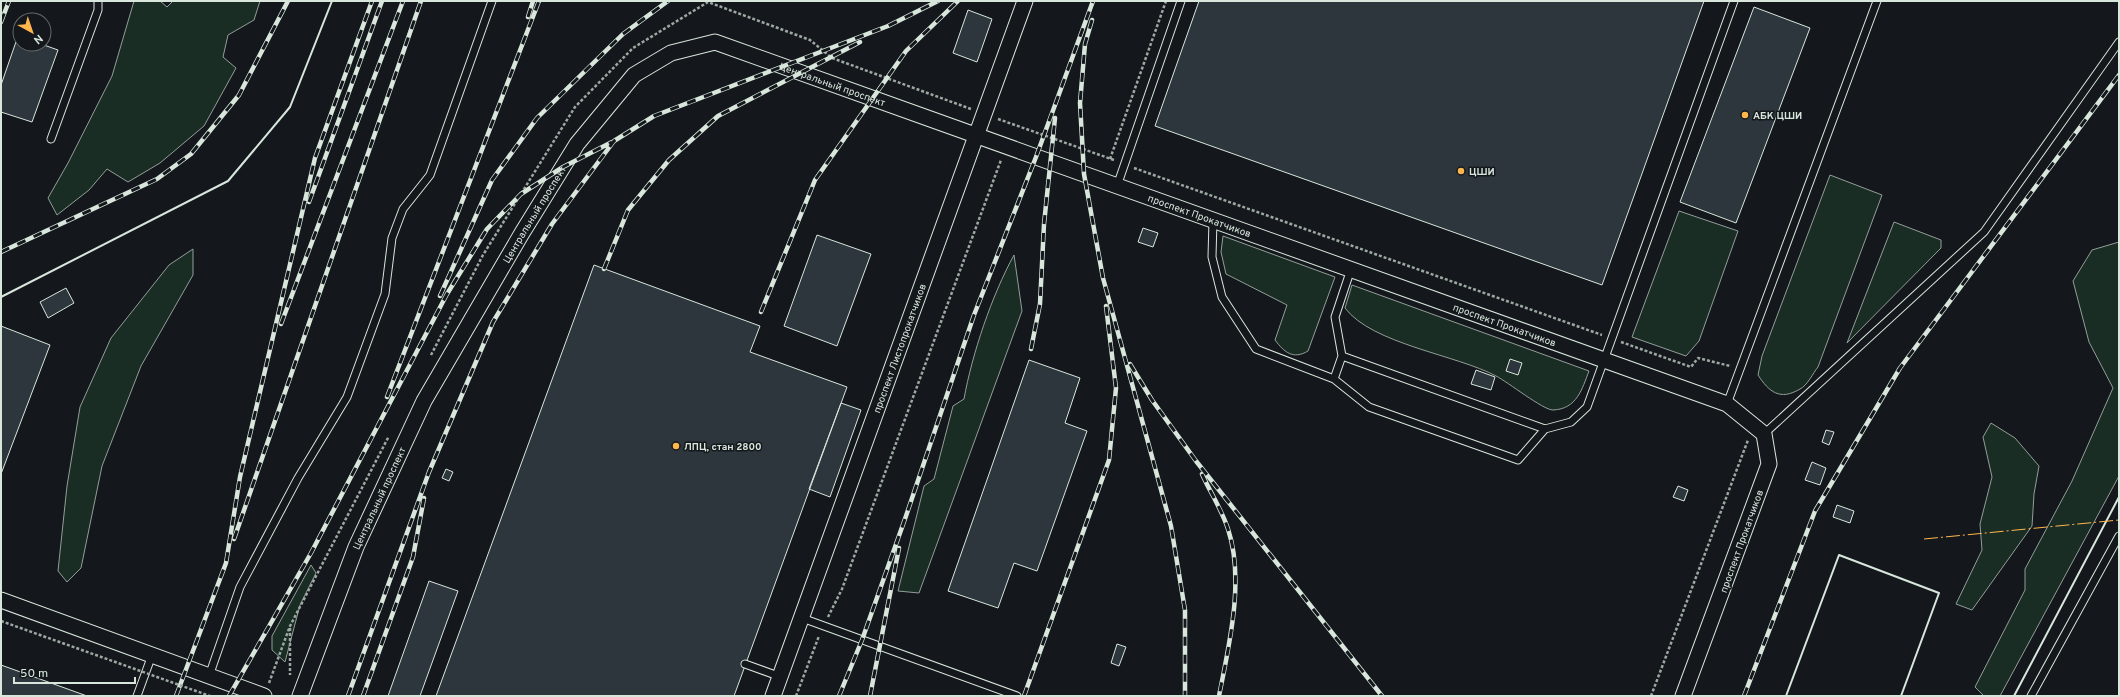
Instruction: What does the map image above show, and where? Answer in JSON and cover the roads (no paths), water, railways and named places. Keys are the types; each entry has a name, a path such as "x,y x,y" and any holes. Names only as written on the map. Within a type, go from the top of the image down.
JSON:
{"street":[{"name":"проспект Листопрокатчиков","path":"774,696 1025,1"},
{"name":"Центральный проспект","path":"300,696 356,547 424,401 577,144 634,75 671,53 715,42 976,136"},
{"name":"проспект Прокатчиков","path":"976,136 1728,404 1759,430 1769,464 1683,696"},
{"path":"1,600 210,676 266,693"}],"lane":[{"path":"51,139 98,10 98,1"},
{"path":"210,676 240,587 298,478 348,397 385,294 392,238 403,209 430,175 492,1"},
{"path":"1117,186 1181,1"},
{"path":"1342,356 1545,428 1571,422 1587,407 1734,1"},
{"path":"1728,404 1877,1"},
{"path":"1759,430 1984,232 2119,42"},
{"path":"1213,220 1212,257 1222,297 1256,348 1334,379 1369,407 1518,460 1545,428"},
{"path":"1334,379 1342,356 1335,317 1351,269"},
{"path":"2031,696 2119,536"},
{"path":"802,618 1017,696"},
{"path":"137,696 152,655"},
{"path":"746,664 780,677"}],"railway":[{"path":"1,22 9,1"},
{"path":"1,252 157,179 191,154 239,95 288,1"},
{"path":"176,696 226,563 240,477 315,158 372,1"},
{"path":"309,202 382,1"},
{"path":"281,324 403,1"},
{"path":"234,539 421,1"},
{"path":"528,17 533,1"},
{"path":"387,397 539,1"},
{"path":"440,296 492,180 537,118 623,34 668,1"},
{"path":"348,696 429,472 493,322 552,224 614,141 654,116 888,26 938,1"},
{"path":"761,312 815,180 906,51 958,1"},
{"path":"839,696 862,640 906,516 974,315 1036,157 1093,1"},
{"path":"1092,20 1085,44 1080,103 1084,174 1103,278 1171,526 1185,610 1185,696"},
{"path":"604,269 628,210 669,160 718,116 860,42"},
{"path":"1744,696 1815,511 1900,368 2119,75"},
{"path":"1031,349 1040,304 1044,224 1055,118"},
{"path":"229,696 311,553 447,294 487,229 521,194 563,167 612,142"},
{"path":"1024,696 1109,460 1116,388 1106,306"},
{"path":"1130,364 1152,400 1196,461 1382,696"},
{"path":"1202,474 1223,515 1228,529 1233,549 1235,569 1234,612 1219,696"},
{"path":"363,696 413,557 424,498"},
{"path":"870,696 899,548"}],"place":[{"name":"АБК ЦШИ","path":"1745,115"},
{"name":"ЦШИ","path":"1461,171"},
{"name":"ЛПЦ, стан 2800","path":"676,446"}]}
